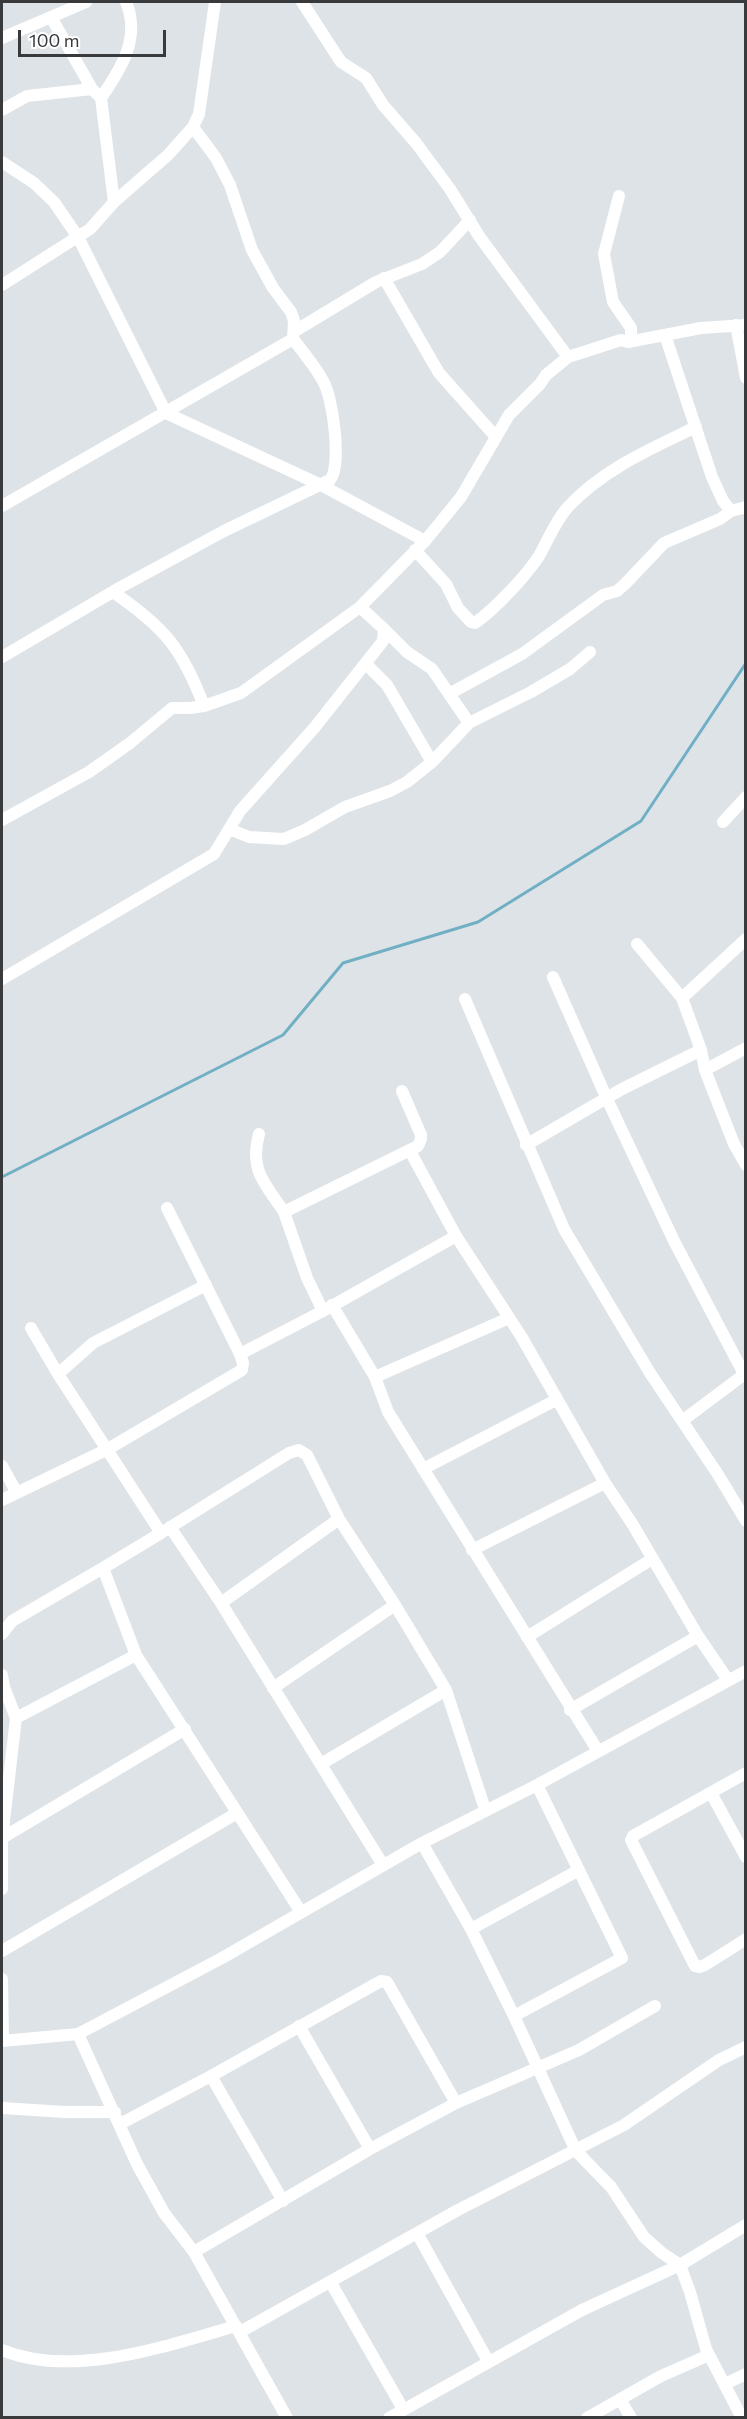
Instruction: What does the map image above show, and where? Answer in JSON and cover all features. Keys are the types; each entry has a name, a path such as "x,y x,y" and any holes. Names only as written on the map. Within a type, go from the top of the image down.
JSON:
{"street":[{"path":"2,38 86,2"},
{"path":"101,98 126,58 132,24 126,2"},
{"path":"2,285 78,237 101,219 114,202 168,155 193,127 199,114 215,2"},
{"path":"302,2 341,62 366,78 383,105 423,152 479,236 568,357"},
{"path":"51,17 92,89 101,98 114,202"},
{"path":"2,110 27,96 92,89"},
{"path":"2,657 224,531 330,480 336,469 330,394 294,335 294,321 291,312 273,288 252,250 230,185 216,158 193,127"},
{"path":"2,162 34,183 48,196 78,237 166,413 321,485 425,541"},
{"path":"619,196 604,254 613,302 631,328 631,340 628,342"},
{"path":"2,506 166,413 384,278 411,270 440,252 470,220"},
{"path":"384,278 439,373 496,437"},
{"path":"2,820 89,772 130,743 172,708 204,706 241,693 360,608 425,541 466,490 509,415 546,375 568,357 621,340 628,342 701,328 741,325 746,378"},
{"path":"665,335 712,477 723,501 731,511"},
{"path":"415,550 446,584 458,608 471,622 475,622 495,607 537,558 562,515 591,486 634,457 696,427"},
{"path":"449,694 522,654 603,595 617,591 664,543 720,519 731,511 746,507"},
{"path":"113,592 145,614 178,650 204,706"},
{"path":"360,608 407,652 432,669 469,723"},
{"path":"2,979 214,854 244,806 366,664 383,641 384,629"},
{"path":"229,830 249,837 284,839 345,807 390,791 407,782 432,762 469,723 531,692 570,669 590,652"},
{"path":"366,664 387,685 432,762"},
{"path":"723,822 746,797"},
{"path":"681,998 746,939"},
{"path":"637,944 681,998 701,1050 705,1070 734,1144 744,1159"},
{"path":"553,977 674,1241 745,1374 682,1421"},
{"path":"465,999 564,1229 610,1309 746,1521"},
{"path":"705,1070 746,1048"},
{"path":"526,1144 701,1050"},
{"path":"284,1212 418,1146 422,1139 402,1091"},
{"path":"259,1134 254,1154 258,1169 284,1212 308,1278 375,1377 388,1412 570,1710 598,1751"},
{"path":"410,1151 456,1236 521,1336 605,1483 633,1525 698,1636 728,1680"},
{"path":"2,1500 108,1449 239,1372 243,1367 240,1354 167,1208"},
{"path":"240,1354 328,1308 456,1236"},
{"path":"58,1374 93,1343 206,1285"},
{"path":"375,1377 509,1318"},
{"path":"31,1328 58,1374 108,1449 220,1603 383,1865"},
{"path":"423,1469 556,1400"},
{"path":"2,1634 12,1621 103,1568 289,1452 299,1450 308,1455 339,1519 396,1605 446,1690 485,1809"},
{"path":"2,1466 17,1493"},
{"path":"472,1550 605,1483"},
{"path":"220,1603 339,1519"},
{"path":"527,1637 652,1559"},
{"path":"103,1568 136,1655 300,1912"},
{"path":"273,1688 396,1605"},
{"path":"570,1710 698,1636"},
{"path":"16,1718 136,1655"},
{"path":"2,1979 2,2041 78,2034 222,1958 422,1843 485,1809 537,1785 746,1671"},
{"path":"2,1676 16,1718 2,1838 2,1889"},
{"path":"321,1764 446,1690"},
{"path":"2,1838 185,1729"},
{"path":"746,1773 633,1836 632,1844 695,1966 705,1965 746,1939"},
{"path":"514,2016 622,1958 537,1785"},
{"path":"711,1793 746,1857"},
{"path":"2,1951 237,1813"},
{"path":"422,1843 471,1929 576,2151 611,2187 644,2238 680,2265 709,2355 742,2418"},
{"path":"471,1929 579,1870"},
{"path":"2,2108 117,2118 211,2076 381,1981 387,1982 456,2103"},
{"path":"194,2252 370,2149 456,2103 579,2050 655,2006"},
{"path":"299,2026 370,2149"},
{"path":"78,2034 136,2164 164,2213 194,2252 288,2418"},
{"path":"2,2350 32,2360 62,2363 142,2352 238,2329 330,2283 505,2185 576,2151 658,2103 719,2060 746,2047"},
{"path":"211,2076 284,2201"},
{"path":"389,2418 582,2310 680,2265 746,2225"},
{"path":"417,2233 488,2361"},
{"path":"330,2283 403,2409"},
{"path":"587,2418 661,2376 709,2355"},
{"path":"724,2384 746,2374"},
{"path":"620,2399 631,2418"}],"waterway":[{"path":"2,1177 283,1035 343,963 478,922 641,821 746,663"}]}
